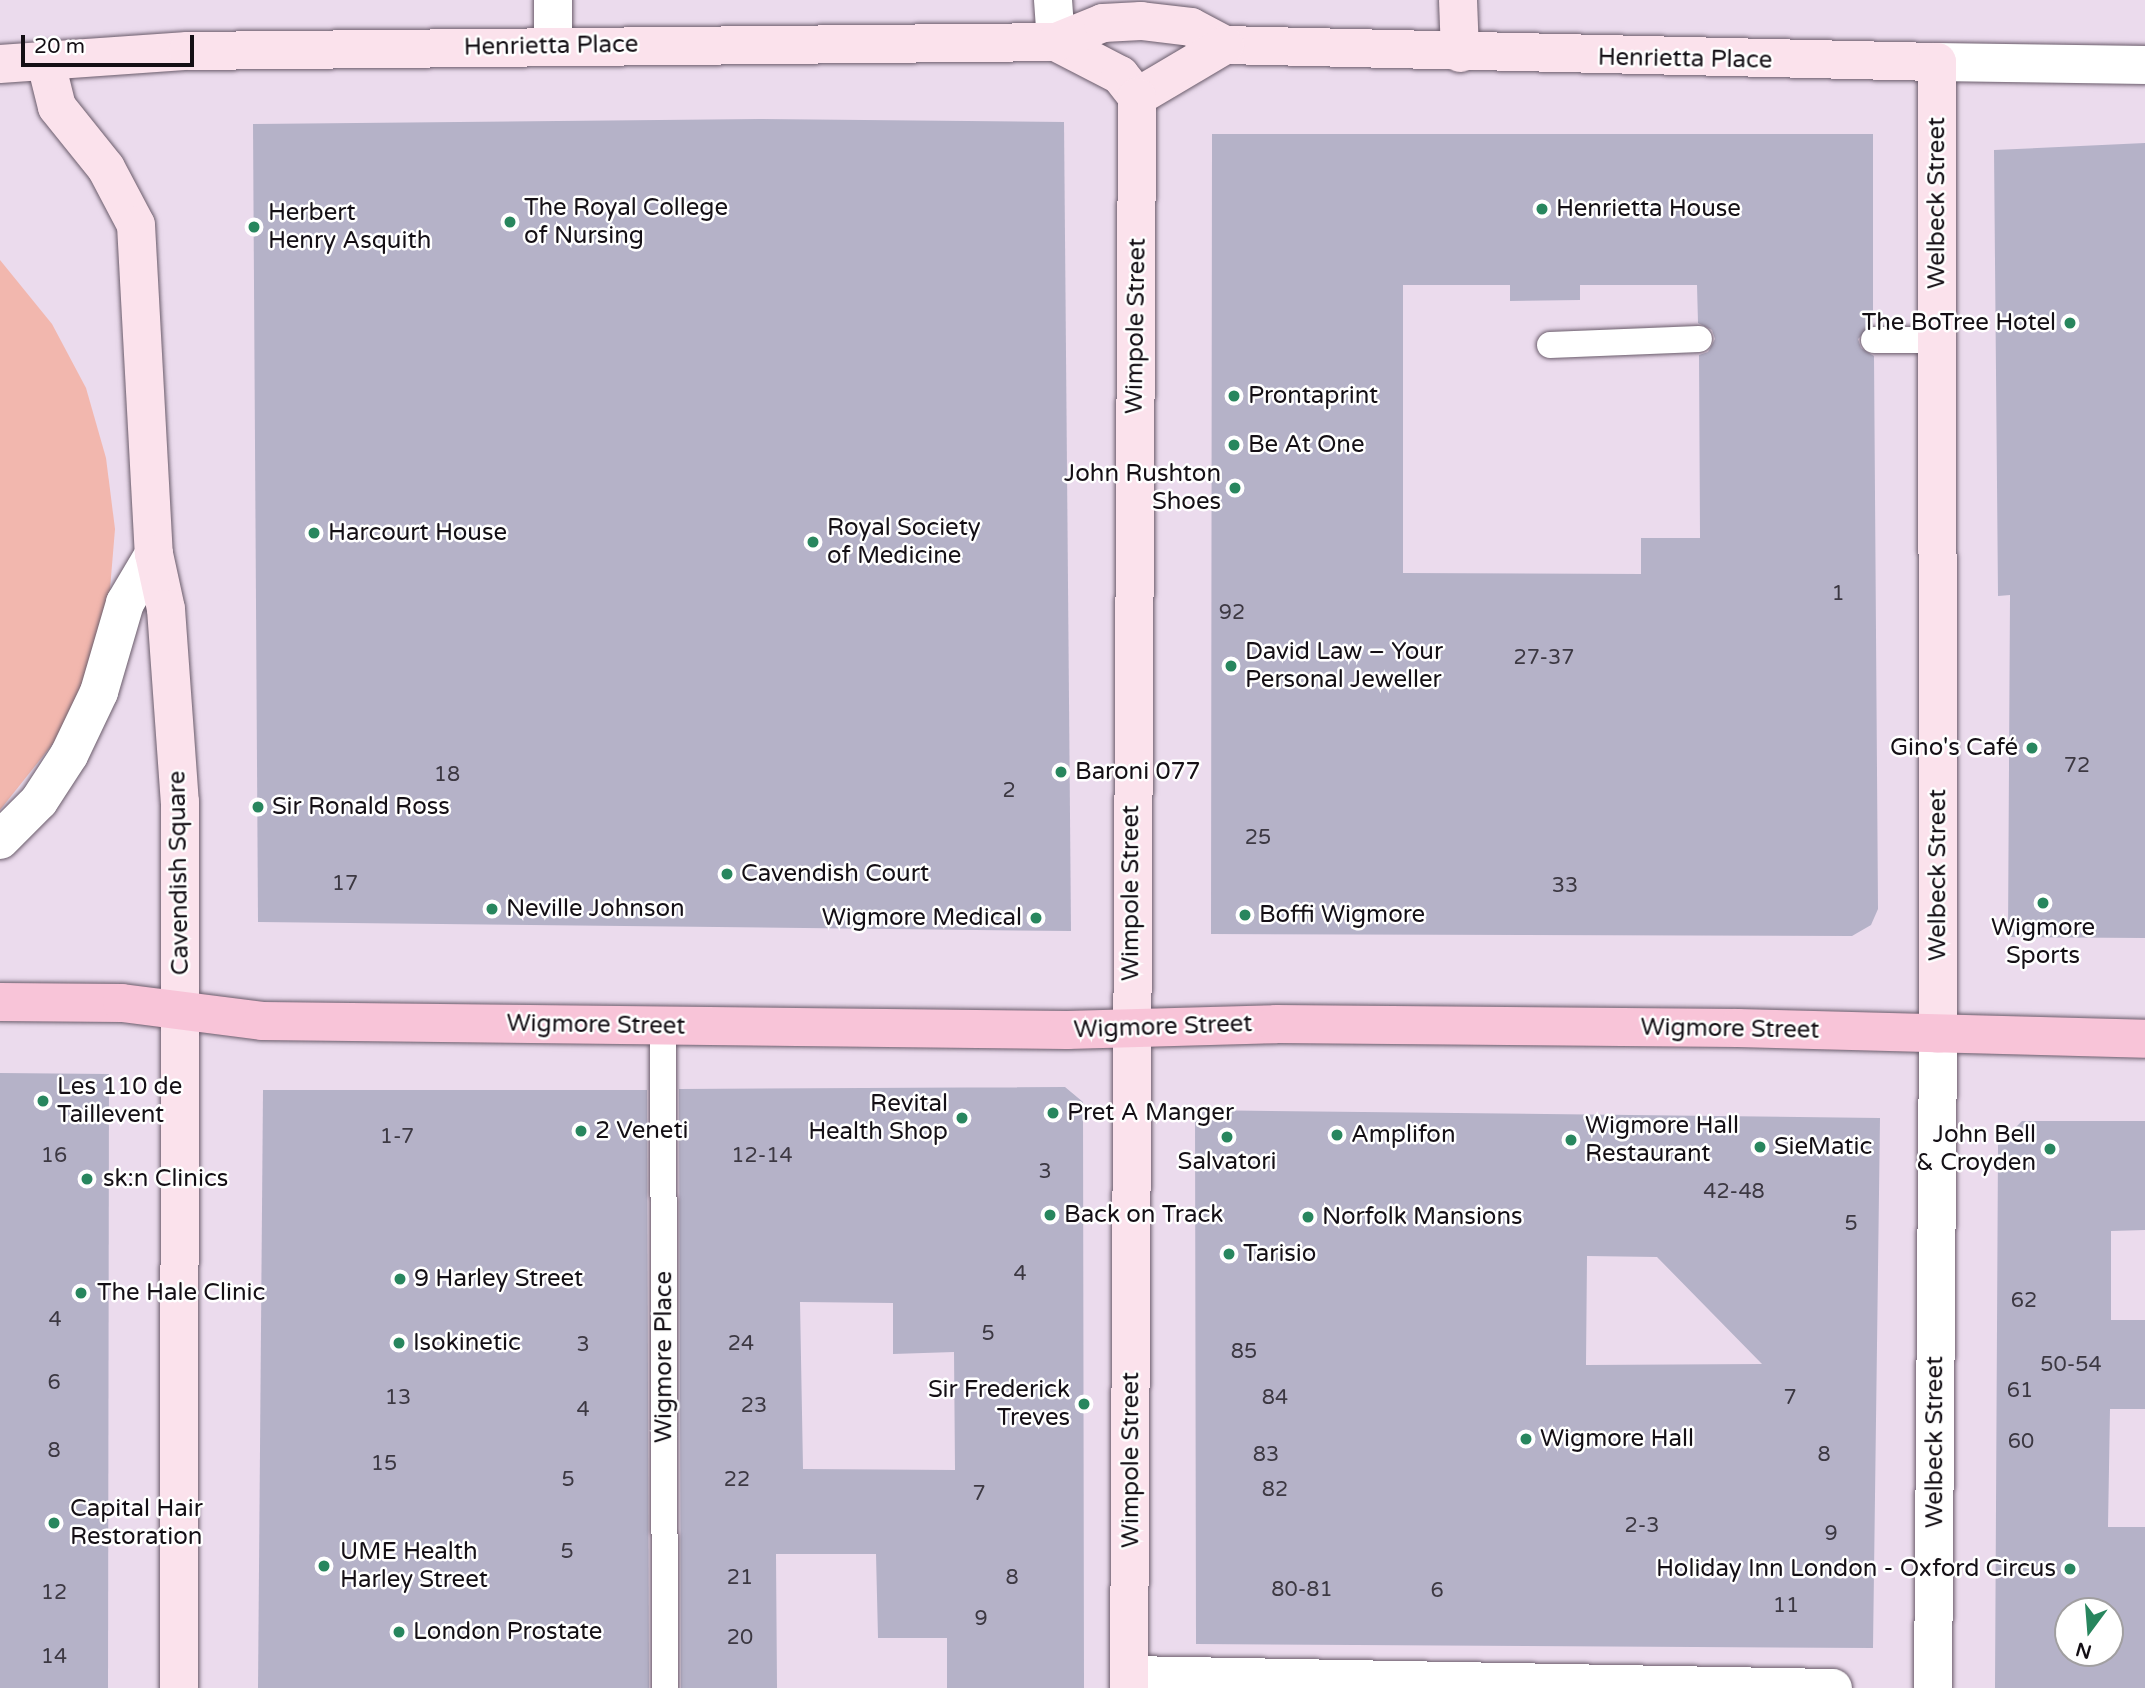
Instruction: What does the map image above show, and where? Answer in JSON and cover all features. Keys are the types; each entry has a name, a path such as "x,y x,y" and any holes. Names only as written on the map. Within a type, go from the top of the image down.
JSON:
{"main road":[{"name":"Cavendish Square","path":"0,1002 122,1003 181,1012"},
{"name":"Wigmore Street","path":"181,1012 262,1021 1131,1027 1276,1024 2145,1039"}],"street":[{"path":"553,0 553,46"},
{"path":"1053,0 1056,42"},
{"path":"1458,0 1460,53"},
{"name":"Henrietta Place","path":"46,63 188,51 1056,42 1103,23 1141,21 1191,27 1225,45 1460,53 2145,65"},
{"name":"Henrietta Place","path":"1056,42 1120,75 1137,97"},
{"path":"1137,97 1225,45"},
{"name":"Welbeck Street","path":"1933,1688 1938,1034 1937,62"},
{"path":"0,64 46,63"},
{"name":"Cavendish Square","path":"46,63 57,107 106,168 136,225 154,554 166,609 180,802 181,1012"},
{"name":"Wimpole Street","path":"1129,1682 1137,97"},
{"path":"0,840 38,801 69,755 99,692 125,603 154,554"},
{"path":"179,1688 181,1012"},
{"path":"1129,1682 1833,1688"}],"lane":[{"path":"1550,345 1699,340"},
{"path":"1874,340 1937,340"},
{"name":"Wigmore Place","path":"663,1025 665,1688"}],"shaded area":[{"path":"0,260 52,324 86,388 106,458 115,529 109,601 90,671 59,736 0,810"}],"building":[{"path":"760,119 1064,122 1071,931 258,922 253,124"},
{"path":"1212,134 1873,134 1873,324 1858,339 1861,348 1874,356 1878,909 1871,925 1852,936 1211,934","holes":["1403,285 1510,285 1510,301 1580,300 1580,285 1697,285 1698,323 1712,330 1715,339 1708,352 1699,355 1700,538 1641,538 1641,574 1403,573"]},
{"path":"2145,143 2145,938 2008,937 2010,595 1998,596 1994,150"},
{"path":"0,1073 109,1074 108,1688 0,1688"},
{"path":"1065,1087 1083,1102 1084,1688 947,1688 947,1638 878,1638 876,1554 776,1554 777,1688 681,1688 679,1089","holes":["800,1302 893,1303 893,1354 954,1352 955,1470 803,1469"]},
{"path":"263,1090 647,1090 649,1688 258,1688"},
{"path":"1195,1110 1880,1118 1873,1648 1196,1644","holes":["1587,1256 1657,1257 1762,1364 1586,1365"]},
{"path":"2022,1121 2145,1121 2145,1230 2111,1231 2111,1320 2145,1320 2145,1409 2110,1409 2108,1527 2145,1527 2145,1688 1995,1688 1998,1145"}],"place":[{"name":"Henrietta House","path":"1542,209"},
{"name":"The Royal College of Nursing","path":"510,222"},
{"name":"Herbert Henry Asquith","path":"254,227"},
{"name":"The BoTree Hotel","path":"2070,323"},
{"name":"Prontaprint","path":"1234,396"},
{"name":"Be At One","path":"1234,445"},
{"name":"John Rushton Shoes","path":"1235,488"},
{"name":"Harcourt House","path":"314,533"},
{"name":"Royal Society of Medicine","path":"813,542"},
{"name":"David Law – Your Personal Jeweller","path":"1231,666"},
{"name":"Gino's Café","path":"2032,748"},
{"name":"Baroni 077","path":"1061,772"},
{"name":"Sir Ronald Ross","path":"258,807"},
{"name":"Cavendish Court","path":"727,874"},
{"name":"Wigmore Sports","path":"2043,903"},
{"name":"Neville Johnson","path":"492,909"},
{"name":"Boffi Wigmore","path":"1245,915"},
{"name":"Wigmore Medical","path":"1036,918"},
{"name":"Les 110 de Taillevent","path":"43,1101"},
{"name":"Pret A Manger","path":"1053,1113"},
{"name":"Revital Health Shop","path":"962,1118"},
{"name":"2 Veneti","path":"581,1131"},
{"name":"Amplifon","path":"1337,1135"},
{"name":"Salvatori","path":"1227,1137"},
{"name":"Wigmore Hall Restaurant","path":"1571,1140"},
{"name":"SieMatic","path":"1760,1147"},
{"name":"John Bell & Croyden","path":"2050,1149"},
{"name":"sk:n Clinics","path":"87,1179"},
{"name":"Back on Track","path":"1050,1215"},
{"name":"Norfolk Mansions","path":"1308,1217"},
{"name":"Tarisio","path":"1229,1254"},
{"name":"9 Harley Street","path":"400,1279"},
{"name":"The Hale Clinic","path":"81,1293"},
{"name":"Isokinetic","path":"399,1343"},
{"name":"Sir Frederick Treves","path":"1084,1404"},
{"name":"Wigmore Hall","path":"1526,1439"},
{"name":"Capital Hair Restoration","path":"54,1523"},
{"name":"UME Health Harley Street","path":"324,1566"},
{"name":"Holiday Inn London - Oxford Circus","path":"2070,1569"},
{"name":"London Prostate","path":"399,1632"}]}
